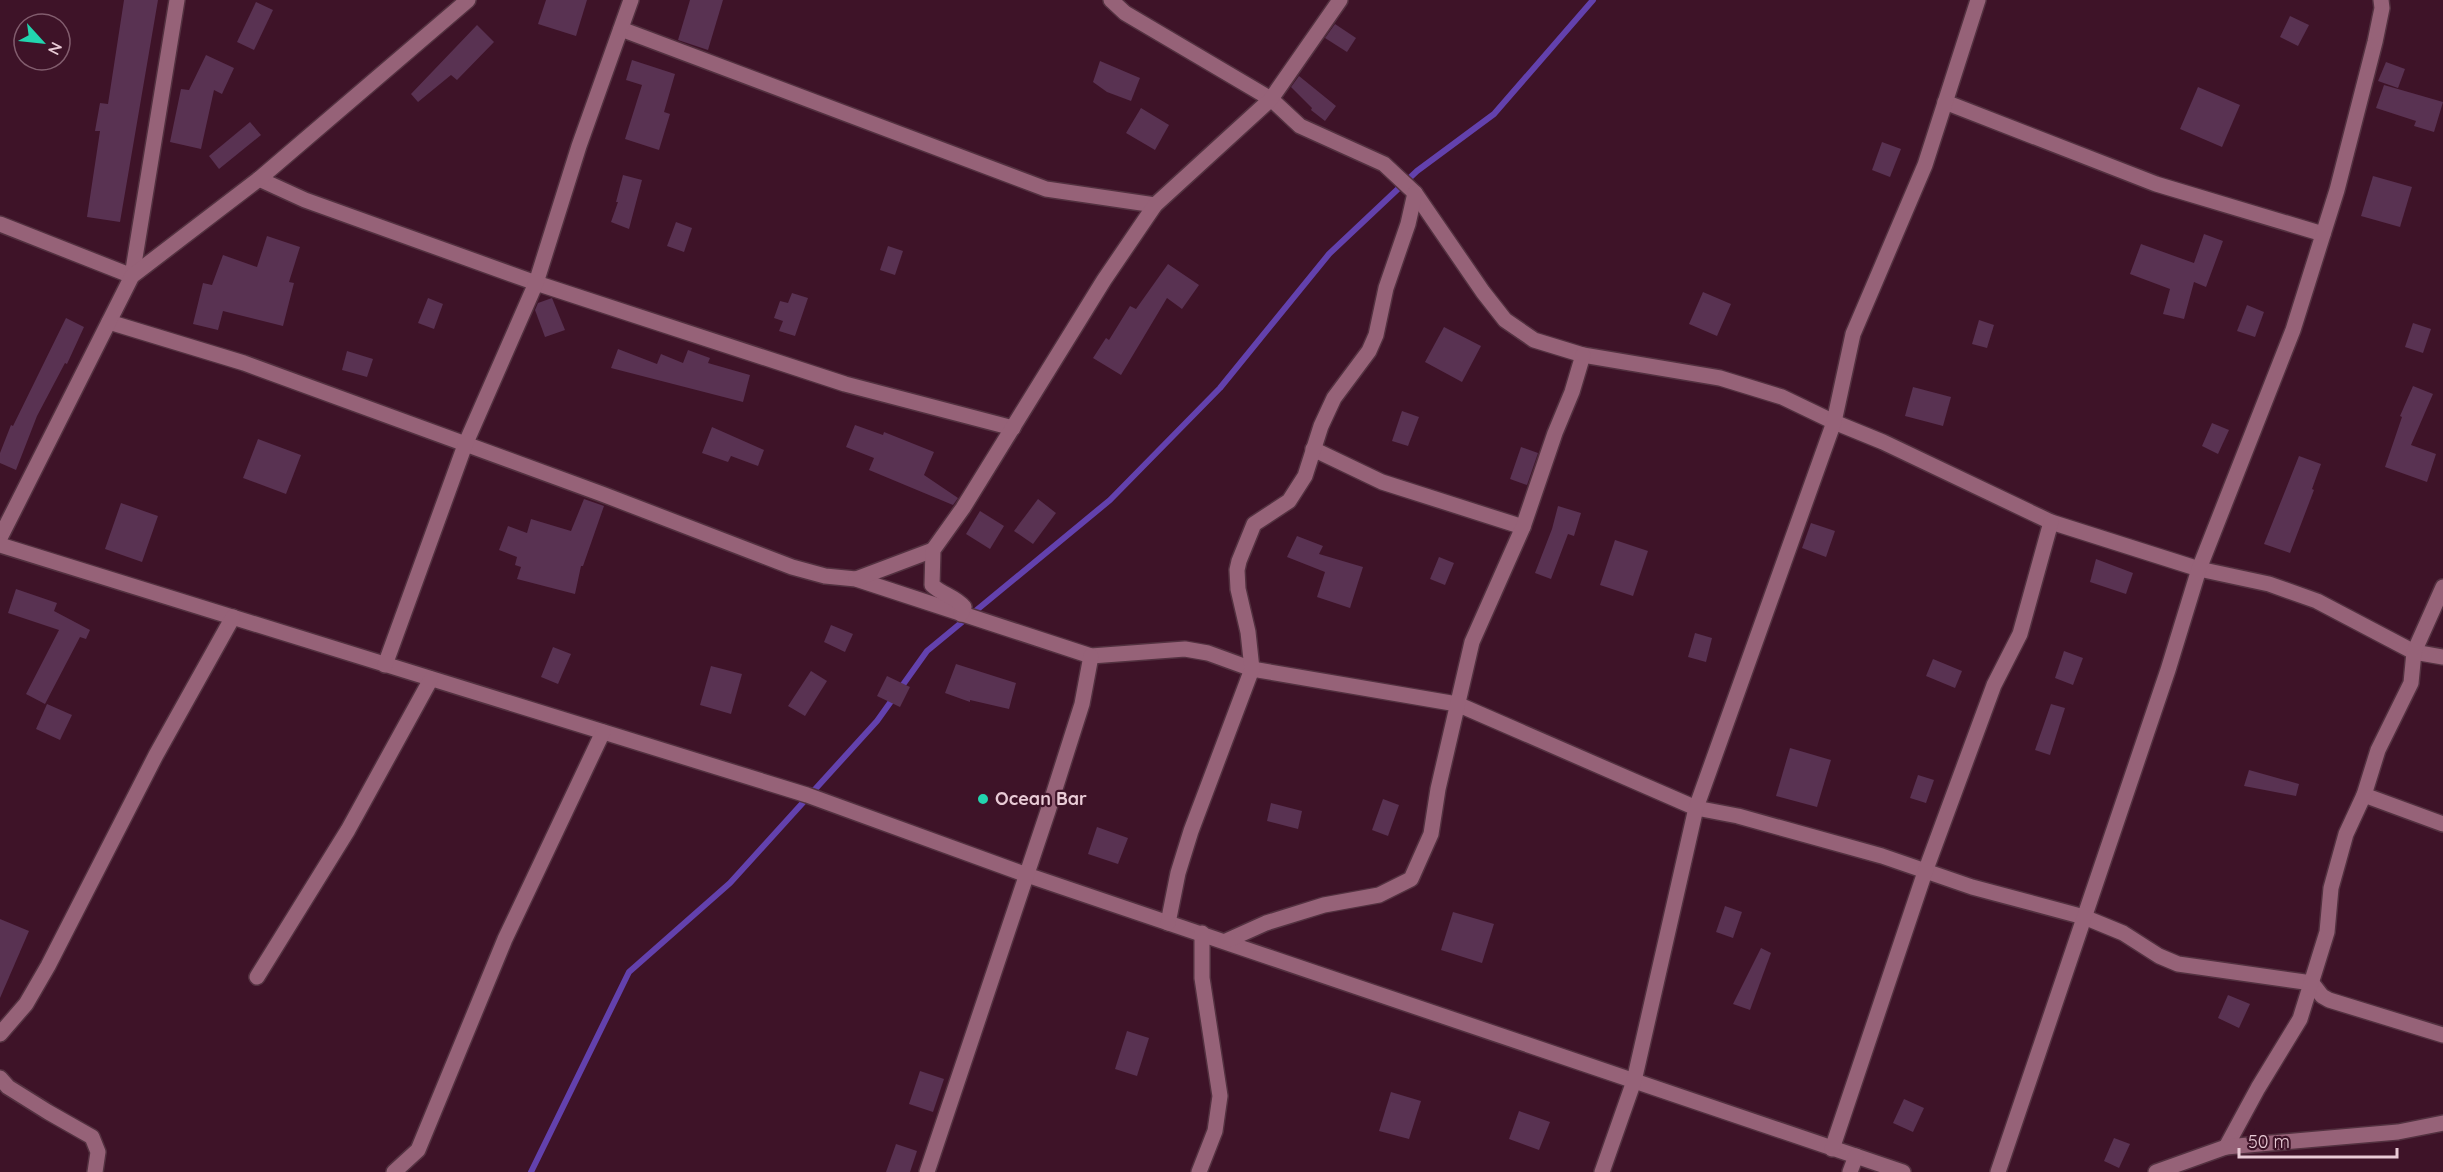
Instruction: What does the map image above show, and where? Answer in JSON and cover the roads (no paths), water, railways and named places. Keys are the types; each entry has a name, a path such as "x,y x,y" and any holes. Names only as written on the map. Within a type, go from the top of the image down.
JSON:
{"street":[{"path":"0,538 132,276 177,0"},
{"path":"132,276 259,179 468,0"},
{"path":"385,665 465,445 537,283 550,232 631,0"},
{"path":"1111,0 1125,14 1271,99 1300,126 1384,164 1414,193 1505,320 1534,340 1583,356 1720,378 1782,396 2051,522 2199,569 2269,584 2317,601 2414,652 2443,657"},
{"path":"961,614 964,607 959,601 941,594 932,585 933,550 1013,428 1104,280 1155,205 1271,99 1340,0"},
{"path":"1602,1172 1634,1082 1696,808 1834,422 1853,334 1925,165 1978,0"},
{"path":"1998,1172 2199,569 2293,330 2323,234 2367,75 2382,8 2381,0"},
{"path":"621,29 1046,189 1155,205"},
{"path":"1945,102 2157,184 2323,234"},
{"path":"259,179 305,200 537,283 845,384 1013,428"},
{"path":"1168,923 1178,873 1191,831 1252,669 1248,632 1238,589 1239,561 1254,524 1289,501 1294,495 1309,467 1313,449 1334,398 1369,351 1376,335 1386,288 1408,224 1414,193"},
{"path":"0,224 132,276"},
{"path":"109,322 244,363 602,494 792,567 825,576 856,579 1091,656 1185,649 1208,653 1252,669 1457,704 1696,808 1738,816 1882,856 1972,887 2084,917 2123,933 2159,956 2178,964 2312,983 2322,996 2329,1000 2443,1035"},
{"path":"1226,941 1266,924 1324,905 1379,895 1411,879 1431,834 1438,789 1472,642 1523,527 1583,356"},
{"path":"1313,449 1382,482 1523,527"},
{"path":"1832,1149 1925,872 1994,685 2020,634 2051,522"},
{"path":"0,545 807,795 1027,875 1903,1172"},
{"path":"856,579 933,550"},
{"path":"2226,1147 2258,1088 2300,1019 2328,932 2331,888 2346,834 2364,795 2378,750 2411,683 2414,652 2443,587"},
{"path":"0,1034 26,1004 48,966 156,755 233,617"},
{"path":"927,1172 1082,704 1091,656"},
{"path":"257,977 348,830 431,679"},
{"path":"394,1172 418,1150 505,939 603,732"},
{"path":"2364,795 2443,824"},
{"path":"1199,1172 1215,1131 1220,1096 1202,978 1202,933"},
{"path":"0,1078 8,1087 48,1113 92,1137 98,1152 95,1172"},
{"path":"2156,1172 2226,1147 2398,1132 2443,1123"},
{"path":"1850,1172 1856,1156"}],"waterway":[{"path":"531,1172 629,972 730,883 877,721 927,651 1110,500 1220,388 1329,254 1417,171 1494,114 1593,0"}],"place":[{"name":"Ocean Bar","path":"983,799"}]}
